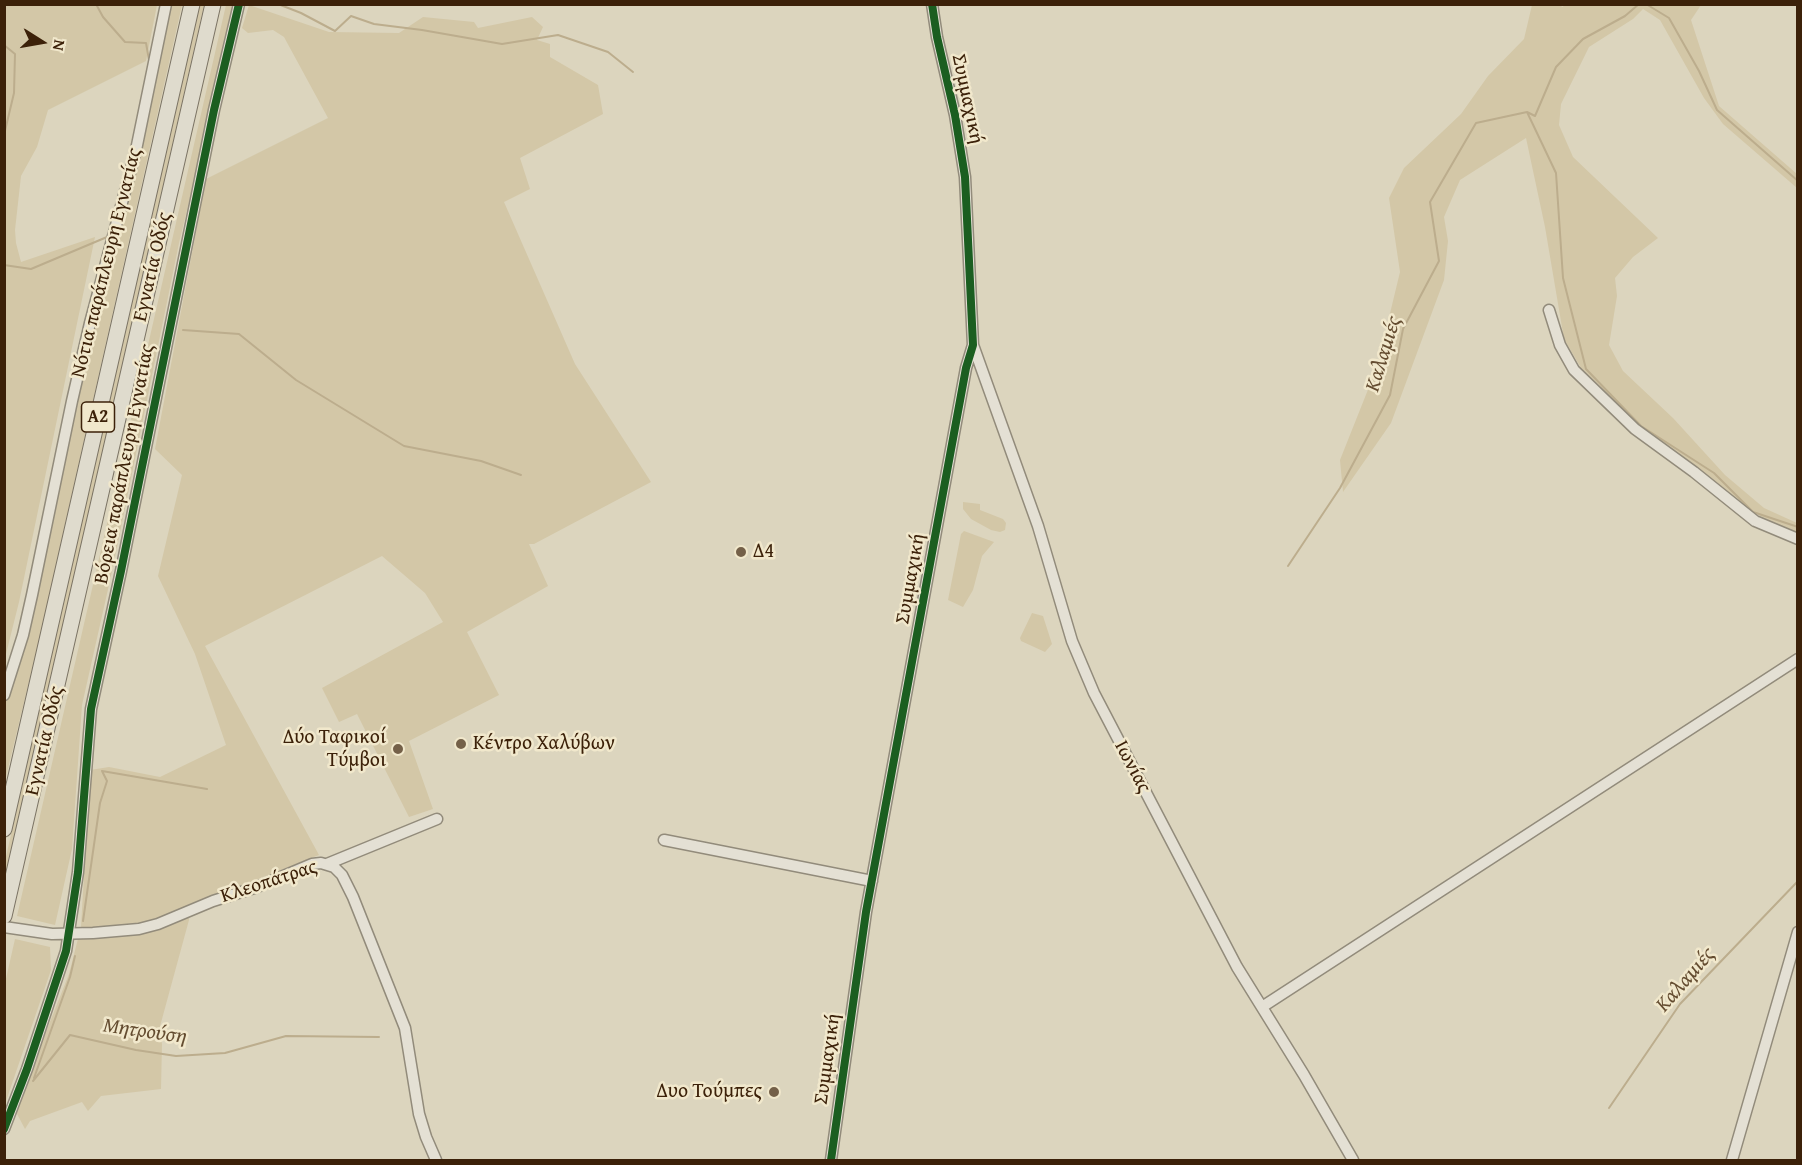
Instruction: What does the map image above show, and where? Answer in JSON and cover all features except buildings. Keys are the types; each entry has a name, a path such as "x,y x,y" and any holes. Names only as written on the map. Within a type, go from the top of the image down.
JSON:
{"highway":[{"name":"Εγνατία Οδός","path":"4,829 192,4"},
{"name":"Εγνατία Οδός","path":"4,916 213,4"}],"street":[{"name":"Νότια παράπλευρη Εγνατίας","path":"4,695 28,615 74,390 131,169 166,4"},
{"name":"Βόρεια παράπλευρη Εγνατίας","path":"4,1129 54,991 69,934 78,872 91,709 200,178 239,4"},
{"name":"Συμμαχική","path":"831,1161 872,880 966,368 973,345 965,177 957,124 937,37 932,4"},
{"path":"1549,310 1560,345 1574,370 1621,416 1755,521 1797,538"},
{"name":"Ιωνίας","path":"973,345 1044,544 1072,641 1094,693 1237,967 1353,1161"},
{"path":"966,368 973,367 982,370"},
{"path":"1262,1007 1797,659"},
{"path":"327,864 437,819"},
{"path":"664,840 872,880"},
{"name":"Κλεοπάτρας","path":"4,927 44,934 111,932 148,927 312,864 327,864 340,873 353,897 405,1028 421,1120 436,1161"},
{"path":"1732,1161 1797,932"}],"shaded area":[{"path":"5,4 157,5 146,61 48,110 37,147 21,176 15,230 21,262 95,237 19,602 5,658"},
{"path":"1564,4 1701,5 1691,20 1719,106 1797,174 1797,188 1723,124 1704,98 1660,20 1643,9 1633,19 1589,47 1561,104 1559,125 1573,157 1658,238 1633,257 1615,278 1617,296 1609,345 1623,371 1673,418 1725,475 1764,508 1797,523 1797,533 1776,526 1754,512 1641,429 1581,368 1564,339 1545,227 1526,138 1460,180 1444,217 1448,241 1444,280 1391,423 1343,492 1340,460 1377,367 1400,272 1389,198 1404,168 1461,114 1488,76 1524,39 1532,5 1563,7"},
{"path":"169,5 182,5 5,781 5,698"},
{"path":"199,5 204,5 5,881 5,861"},
{"path":"226,5 236,5 179,243 113,567 82,705 72,849 55,925 17,916"},
{"path":"249,5 329,32 399,33 423,17 474,22 478,28 532,17 543,27 537,40 550,44 550,57 598,85 603,114 520,158 530,189 504,202 575,364 651,482 534,544 529,544 548,586 467,632 499,695 409,741 433,809 409,817 357,714 339,722 322,688 443,622 425,593 382,556 205,646 319,855 190,906 189,920 159,1030 162,1044 161,1089 101,1096 88,1111 82,1102 30,1121 25,1129 15,1110 69,974 81,927 90,770 109,767 160,777 226,745 195,654 158,576 182,475 155,449 206,179 328,118 284,37 273,30 248,33 242,28"},
{"path":"963,502 980,504 980,510 1003,519 1006,523 1005,530 1000,532 991,530 971,519 963,509"},
{"path":"964,531 994,542 982,556 973,590 963,607 948,600 961,534"},
{"path":"1032,613 1043,616 1052,644 1045,652 1021,641 1020,638"},
{"path":"15,939 50,947 51,970 5,1104 5,983"}],"waterway":[{"path":"96,4 103,17 125,42 146,43 149,60"},
{"path":"278,4 335,31 351,16 374,24 502,44 558,35 608,52 633,72"},
{"name":"Καλαμιές","path":"1288,566 1340,488 1390,395 1403,329 1439,261 1430,202 1476,123 1527,112 1535,116 1556,67 1583,39 1625,16 1639,4"},
{"path":"1646,4 1669,18 1699,71 1717,110 1798,181"},
{"path":"4,45 15,54 14,93 4,135"},
{"name":"Καλαμιές","path":"1527,112 1556,173 1563,278 1586,369 1641,426 1714,473 1753,512 1798,527"},
{"path":"4,265 31,269 107,237"},
{"path":"183,330 239,334 296,380 404,446 481,461 521,475"},
{"path":"102,771 207,789"},
{"path":"83,921 100,803 107,781 102,771"},
{"name":"Καλαμιές","path":"1609,1108 1680,1004 1798,881"},
{"path":"34,1078 70,977 75,956"},
{"name":"Μητρούση","path":"33,1081 70,1035 136,1050 176,1056 225,1053 286,1036 379,1037"}],"cycle path":[{"path":"4,1129 27,1069 66,951 78,872 91,709 214,110 239,4"},
{"path":"831,1160 866,912 966,368 973,345 965,177 932,4"}],"place":[{"name":"Δ4","path":"741,552"},
{"name":"Κέντρο Χαλύβων","path":"461,744"},
{"name":"Δύο Ταφικοί Τύμβοι","path":"398,749"},
{"name":"Δυο Τούμπες","path":"774,1092"}]}
